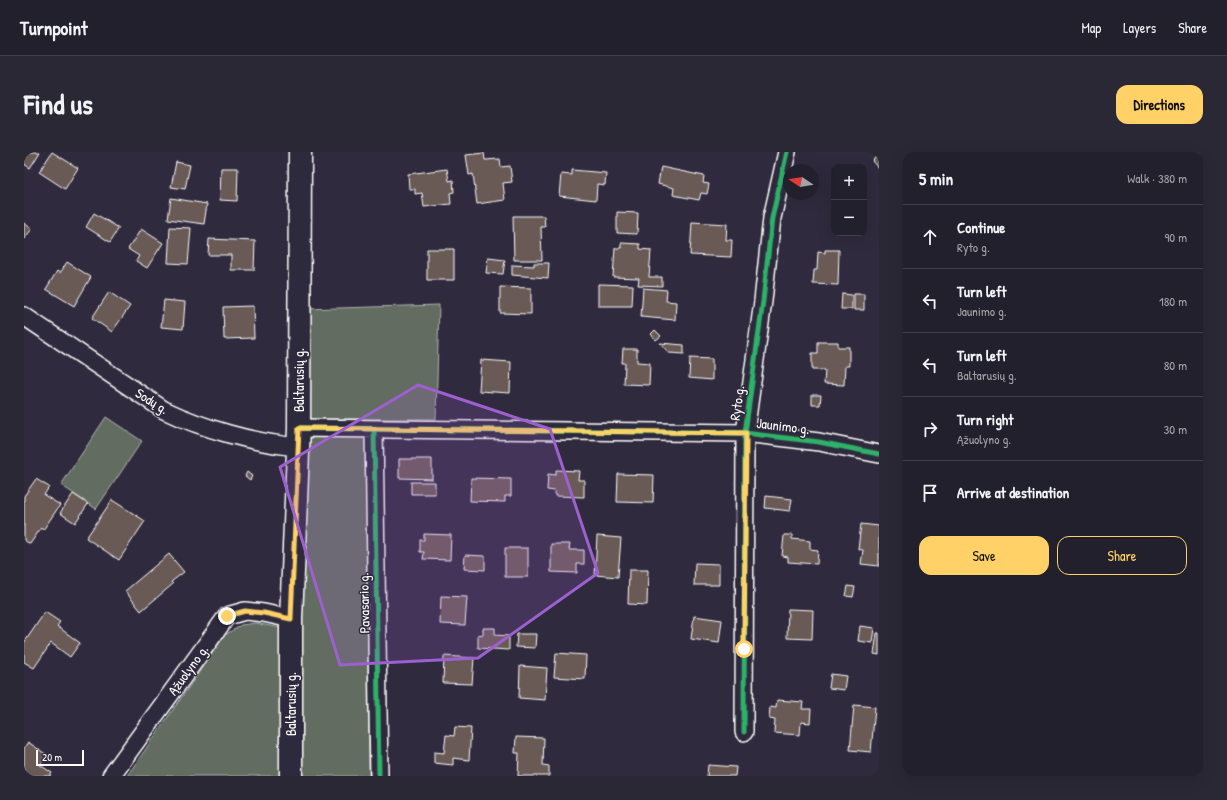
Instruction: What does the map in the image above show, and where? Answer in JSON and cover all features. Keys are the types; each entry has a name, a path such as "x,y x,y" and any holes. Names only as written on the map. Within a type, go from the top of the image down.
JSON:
{"main road":[{"name":"Baltarusių g.","path":"291,776 291,619 298,437 300,152"}],"street":[{"name":"Ryto g.","path":"744,732 746,433 772,218 787,152"},
{"name":"Sodų g.","path":"24,316 164,410 175,415 210,428 261,441 298,437"},
{"name":"Jaunimo g.","path":"298,437 374,429 746,433 819,442 879,454"},
{"name":"Pavasario g.","path":"374,429 379,776"},
{"name":"Ąžuolyno g.","path":"111,776 227,616 245,611 264,613 291,619"}],"highlighted area":[{"path":"418,385 550,429 598,573 478,658 340,665 280,467"}],"green space":[{"path":"439,305 436,419 307,419 305,309"},
{"path":"106,417 142,441 96,509 61,485"},
{"path":"324,433 366,435 369,776 300,776 301,615 308,438"},
{"path":"255,623 281,628 280,776 127,776 225,635 241,625"}],"building":[{"path":"24,152 40,152 30,168 24,164"},
{"path":"52,152 78,168 65,189 39,172"},
{"path":"484,153 485,160 500,159 501,167 510,166 512,182 503,183 505,200 477,204 473,174 469,175 466,155"},
{"path":"879,154 879,169 872,161"},
{"path":"176,162 190,165 185,189 171,187"},
{"path":"661,167 704,176 703,183 709,184 707,194 701,193 699,200 673,195 674,188 658,184"},
{"path":"221,168 238,168 237,201 220,200"},
{"path":"447,169 449,181 453,180 454,192 450,193 451,204 424,207 422,193 415,194 415,189 409,189 408,174"},
{"path":"572,170 606,173 605,185 597,184 596,200 559,196 561,174 572,175"},
{"path":"171,198 207,204 204,224 168,219"},
{"path":"617,212 638,213 637,234 617,233"},
{"path":"94,213 119,228 110,242 86,227"},
{"path":"513,216 544,216 545,227 541,227 542,260 514,260"},
{"path":"692,222 727,224 726,240 732,240 731,257 690,255"},
{"path":"24,223 32,229 24,239"},
{"path":"170,227 191,228 188,264 168,263"},
{"path":"141,229 163,243 147,268 136,261 139,256 128,249"},
{"path":"209,239 255,241 254,270 231,270 231,255 208,255"},
{"path":"621,243 640,244 640,249 651,250 649,277 662,277 662,286 638,285 639,278 613,277 615,248 621,248"},
{"path":"427,249 454,249 454,280 427,280"},
{"path":"825,250 839,250 838,285 813,284 814,270 817,270 818,252 825,253"},
{"path":"488,258 505,260 503,274 486,273"},
{"path":"67,262 91,277 74,306 46,289 57,271 60,273"},
{"path":"534,263 549,263 548,278 512,275 512,265 534,266"},
{"path":"598,284 633,285 632,306 598,306"},
{"path":"500,287 531,288 531,314 500,313"},
{"path":"643,288 667,290 666,301 676,302 675,320 641,317"},
{"path":"109,292 130,306 112,332 92,318"},
{"path":"842,294 852,295 852,309 841,309"},
{"path":"854,294 864,294 864,310 854,310"},
{"path":"164,300 185,302 183,329 161,327"},
{"path":"253,306 254,338 224,339 223,307"},
{"path":"655,330 661,336 656,340 651,334"},
{"path":"818,342 838,342 838,347 849,347 849,366 845,366 844,385 824,384 825,370 812,370 812,353 818,353"},
{"path":"660,343 684,345 684,354 669,353"},
{"path":"623,349 637,349 637,362 650,363 649,385 624,384 625,363 622,363"},
{"path":"690,358 712,359 712,380 689,378"},
{"path":"481,360 511,362 510,393 479,391"},
{"path":"812,395 821,395 820,405 812,405"},
{"path":"399,459 432,459 432,479 399,478"},
{"path":"556,470 579,471 578,480 584,480 584,497 555,496 555,491 547,490 548,474 556,475"},
{"path":"247,472 252,476 250,480 245,476"},
{"path":"618,474 654,475 653,503 617,502"},
{"path":"471,478 511,479 511,496 505,496 505,502 470,501"},
{"path":"36,479 49,487 44,495 60,505 43,530 41,528 30,544 24,540 24,496"},
{"path":"411,482 435,482 435,494 411,494"},
{"path":"73,494 88,504 75,523 60,513"},
{"path":"766,496 792,499 790,511 765,508"},
{"path":"112,500 145,521 119,560 86,538"},
{"path":"861,524 879,526 879,566 861,564 863,550 858,549"},
{"path":"424,534 451,535 450,560 423,559 424,552 420,552 420,540 424,540"},
{"path":"784,535 792,535 792,539 810,541 810,549 818,550 817,564 788,562 788,557 782,556"},
{"path":"597,536 621,538 618,577 595,575"},
{"path":"551,544 570,544 569,550 584,550 584,564 577,564 577,573 551,572"},
{"path":"505,548 528,548 528,577 505,577"},
{"path":"169,554 184,572 171,582 173,584 141,611 125,591"},
{"path":"465,555 485,556 485,570 464,569"},
{"path":"695,563 719,564 719,585 694,585"},
{"path":"629,570 648,570 647,605 628,604"},
{"path":"848,586 855,587 853,597 846,596"},
{"path":"441,596 467,597 465,625 440,624"},
{"path":"788,609 813,610 812,639 787,638"},
{"path":"45,612 60,622 57,626 80,643 70,657 51,643 34,668 24,662 24,643"},
{"path":"694,616 722,620 719,643 691,639"},
{"path":"860,626 874,628 872,643 858,641"},
{"path":"483,628 495,628 495,635 509,636 509,650 478,648 478,634 483,635"},
{"path":"877,633 879,633 879,655 874,654"},
{"path":"517,634 536,634 535,648 516,647"},
{"path":"556,653 586,655 585,679 554,677"},
{"path":"444,656 474,658 472,684 443,683"},
{"path":"520,666 547,668 545,700 519,698"},
{"path":"831,674 846,676 844,690 829,688"},
{"path":"777,700 803,702 802,709 811,709 810,723 801,722 800,735 774,733 775,720 769,719 770,707 776,708"},
{"path":"854,705 875,707 871,752 850,750"},
{"path":"455,727 471,728 469,760 453,758 453,765 434,763 434,752 444,753 446,735 454,736"},
{"path":"516,737 544,738 543,765 549,766 549,776 518,776 519,753 515,753"},
{"path":"28,742 47,755 40,765 52,773 50,776 24,776 24,748"},
{"path":"708,765 736,767 735,776 707,776"}],"cycle path":[{"path":"744,732 745,433 763,301 772,218 787,152"},
{"path":"299,428 745,433 819,442 879,454"},
{"path":"374,429 379,776"}],"route":[{"path":"227,616 245,611 264,613 291,619 299,428 706,434 746,433 744,649"}]}
